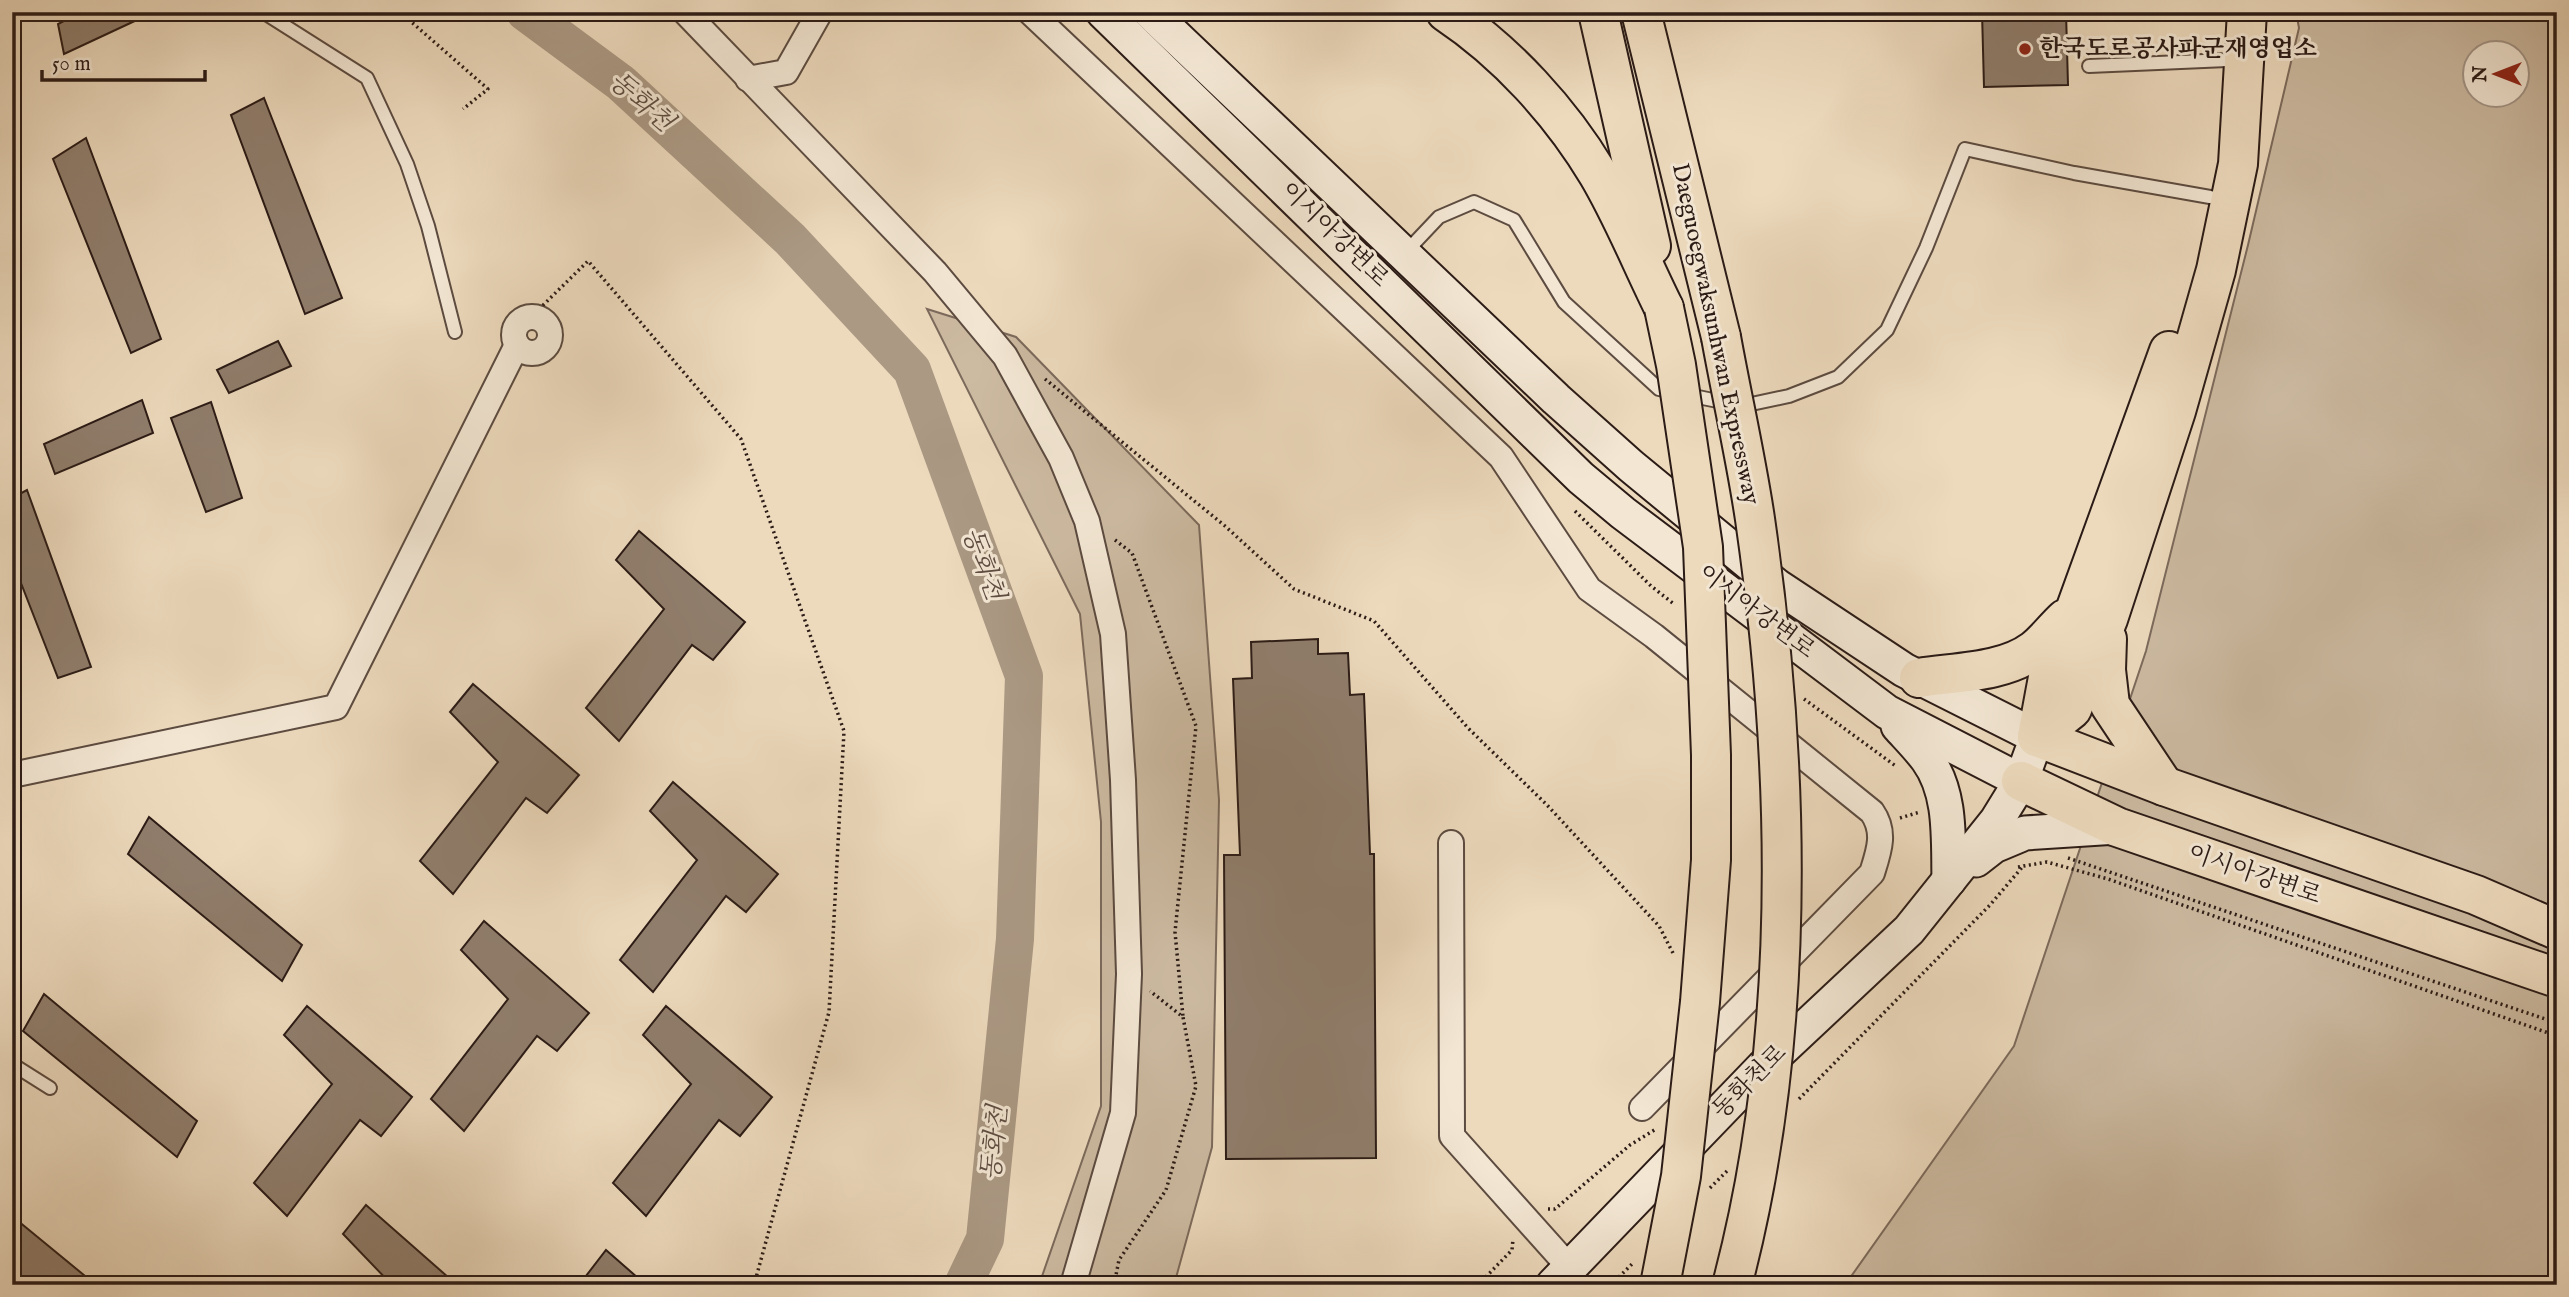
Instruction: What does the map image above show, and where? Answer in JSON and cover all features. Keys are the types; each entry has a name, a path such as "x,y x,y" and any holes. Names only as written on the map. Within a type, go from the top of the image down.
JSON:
{"highway":[{"path":"1446,12 1506,61 1555,113 1581,148 1615,207 1664,308"},
{"name":"Daeguoegwaksunhwan Expressway","path":"1598,12 1676,365 1703,547 1711,755 1711,860 1700,1002 1682,1163 1650,1270"},
{"name":"Daeguoegwaksunhwan Expressway","path":"1641,12 1721,337 1754,517 1774,683 1780,803 1780,943 1769,1085 1758,1163 1732,1285"},
{"path":"2037,737 2072,709 2092,614 2177,328 2210,197 2227,60 2226,12"},
{"path":"1919,678 2002,666 2021,658 2092,614 2176,411 2216,270 2238,164 2247,12"},
{"path":"2092,614 2106,670 2110,705 2164,786"},
{"name":"이시아강변로","path":"2037,737 2164,786 2476,895 2557,930"},
{"name":"이시아강변로","path":"2021,781 2117,827 2557,978"}],"main road":[{"name":"이시아강변로","path":"1104,12 1581,478 1623,513 1887,712 2021,781"},
{"name":"이시아강변로","path":"1150,12 1631,466 1777,586 1919,678 2037,737"},
{"path":"1887,712 1928,760 1941,786 1948,822 1948,880"},
{"path":"1948,880 1997,820 2021,781 2037,737"},
{"path":"1948,880 1994,846 2025,833 2117,827"},
{"name":"동화천로","path":"1562,1277 1763,1067 1909,930 1948,880"}],"street":[{"path":"685,12 935,272 1005,356 1061,458 1087,521 1113,634 1123,780 1129,974 1123,1113 1073,1285"},
{"path":"748,79 786,72 820,12"},
{"path":"1030,12 1501,457 1589,589 1654,636 1862,803 1880,823 1881,847 1872,873 1642,1108"},
{"path":"12,775 336,707 517,345 531,353 547,346 550,335 547,324 537,317 531,317"},
{"path":"1451,843 1452,1136 1562,1277"}],"lane":[{"path":"263,12 368,78 407,164 428,226 455,332"},
{"path":"2089,65 2227,60"},
{"path":"1404,254 1439,217 1474,202 1514,220 1564,302 1660,389 1742,406 1788,396 1838,377 1887,330 1926,248 1965,149 2074,173 2210,197"},
{"path":"12,1064 50,1088"}],"path":[{"path":"400,12 488,89 463,109"},
{"path":"531,317 588,261 741,439 844,731 829,1012 754,1285"},
{"path":"1005,356 1030,367 1225,526 1294,589 1374,621 1468,728 1547,805 1660,926 1678,962"},
{"path":"1087,521 1132,552 1196,726 1175,932 1183,1017 1196,1086 1166,1190 1119,1260 1114,1285"},
{"path":"1880,823 1929,810 1944,802"},
{"path":"2064,857 2557,1023"},
{"path":"2011,869 2047,862 2109,879 2557,1035"},
{"path":"1796,1102 1990,905 2024,866"},
{"path":"1129,974 1183,1017"},
{"path":"1708,1189 1728,1170"},
{"path":"1478,1285 1512,1250 1513,1237 1508,1229"},
{"path":"1611,1285 1650,1270"}],"shaded area":[{"path":"2296,12 2557,12 2557,1285 1845,1285 2014,1046 2146,651 2248,245 2299,28"},
{"path":"927,309 1016,337 1199,525 1219,800 1212,1147 1174,1285 1039,1285 1101,1106 1101,822 1080,614"}],"building":[{"path":"81,12 154,12 64,54 58,24"},
{"name":"한국도로공사파군재영업소","path":"1982,12 2066,12 2068,85 1984,87"},
{"path":"264,98 342,298 305,314 231,115"},
{"path":"86,138 161,339 131,353 53,159"},
{"path":"278,341 291,366 229,393 217,370"},
{"path":"142,400 153,433 55,474 44,444"},
{"path":"211,402 242,498 206,512 171,418"},
{"path":"27,490 91,667 58,678 12,560 12,498"},
{"path":"639,531 745,622 713,660 692,645 619,741 586,708 664,609 616,560"},
{"path":"1318,639 1318,654 1348,653 1350,695 1364,694 1370,854 1374,854 1376,1158 1226,1159 1224,855 1240,855 1233,679 1252,678 1251,642"},
{"path":"473,684 579,775 547,813 526,798 453,894 420,861 498,762 450,712"},
{"path":"673,782 778,874 746,912 726,896 653,992 620,960 697,860 650,811"},
{"path":"149,817 302,945 282,981 128,854"},
{"path":"484,921 589,1013 557,1051 537,1036 464,1131 431,1099 508,999 461,950"},
{"path":"44,994 197,1121 177,1157 23,1031"},
{"path":"307,1006 412,1097 381,1136 360,1120 287,1216 254,1183 332,1084 284,1035"},
{"path":"666,1006 772,1097 740,1136 719,1120 646,1216 613,1183 691,1084 643,1035"},
{"path":"366,1205 457,1285 392,1285 343,1234"},
{"path":"12,1216 96,1285 31,1285 12,1269"},
{"path":"606,1250 646,1285 579,1285"}],"waterway":[{"name":"동화천","path":"525,12 621,83 790,239 912,370 1024,676 1015,939 985,1239 963,1285"}],"place":[{"name":"한국도로공사파군재영업소","path":"2025,49"}]}
